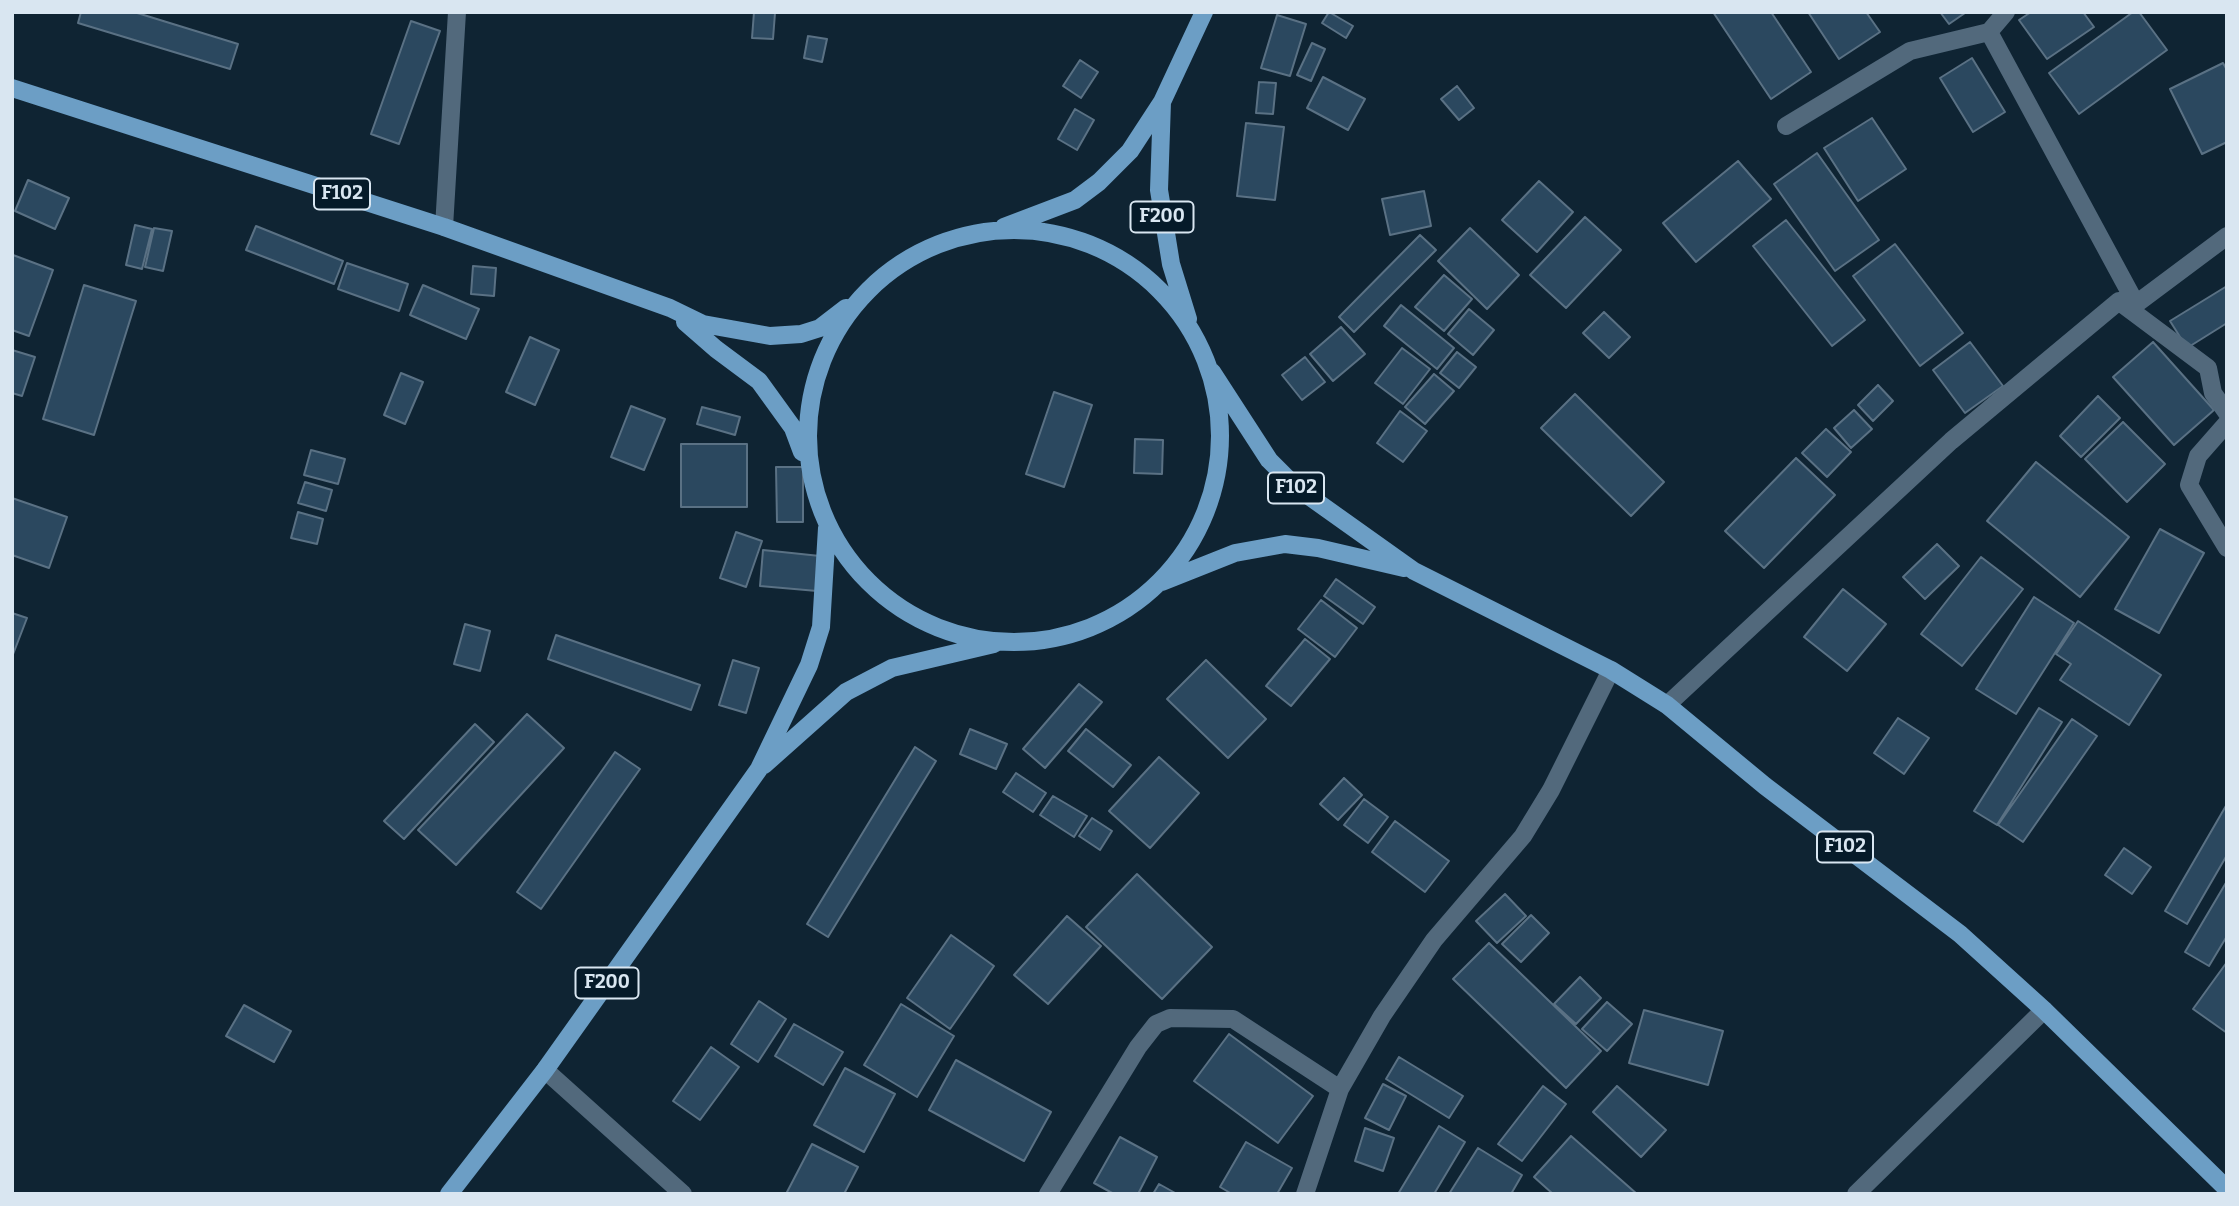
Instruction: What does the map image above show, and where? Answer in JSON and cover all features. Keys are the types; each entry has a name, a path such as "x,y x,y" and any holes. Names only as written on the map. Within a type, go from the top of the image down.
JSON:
{"main road":[{"name":"F200","path":"992,231 1045,214 1075,200 1099,182 1130,150 1161,102 1204,12"},
{"name":"F102","path":"12,88 444,227 670,308 703,324 770,336 800,334 820,328 857,301"},
{"name":"F200","path":"1161,102 1159,190 1163,227 1191,329"},
{"path":"992,231 1050,233 1105,251 1154,284 1191,329 1212,372 1222,428 1216,484 1196,537 1162,582 1114,618 1059,639 999,643 929,626 870,586 827,528 808,470 806,425 814,380 831,338 857,301 885,275 918,254 953,239 992,231"},
{"name":"F102","path":"670,308 716,349 758,381 793,428 808,470"},
{"name":"F102","path":"1212,372 1269,460 1296,488 1415,571 1611,670 1667,705 1765,786 1960,934 2044,1010 2227,1189"},
{"name":"F200","path":"449,1194 545,1070 759,769 809,665 821,627 827,528"},
{"name":"F102","path":"1162,582 1235,553 1285,544 1318,548 1415,571"},
{"name":"F200","path":"759,769 846,692 892,668 999,643"}],"street":[{"path":"444,227 457,12"},
{"path":"1786,126 1910,51 1989,32 2006,12"},
{"path":"1989,32 2127,302 2208,368 2213,393 2227,413"},
{"path":"1667,705 1951,441 2127,302 2227,236"},
{"path":"2227,423 2198,456 2189,485 2227,548"},
{"path":"1304,1194 1340,1090 1382,1016 1434,940 1523,836 1551,790 1611,670"},
{"path":"1856,1194 2044,1010"},
{"path":"1048,1194 1138,1047 1156,1024 1170,1018 1233,1019 1340,1090"},
{"path":"545,1070 683,1194"}],"building":[{"path":"81,12 134,12 238,44 230,69 78,23"},
{"path":"754,12 775,13 773,39 752,38"},
{"path":"1329,12 1353,26 1346,38 1322,23"},
{"path":"1713,12 1771,12 1811,72 1771,99"},
{"path":"1808,12 1866,12 1880,32 1839,59"},
{"path":"1940,12 1965,12 1965,13 1949,24"},
{"path":"2031,12 2083,12 2094,27 2047,59 2019,20"},
{"path":"2133,12 2139,12 2167,50 2079,114 2049,73"},
{"path":"1277,15 1306,24 1290,76 1261,68"},
{"path":"411,21 440,31 399,144 371,134"},
{"path":"808,36 827,39 822,62 804,58"},
{"path":"1312,43 1325,49 1311,81 1297,75"},
{"path":"1972,58 2005,112 1973,132 1940,78"},
{"path":"1080,60 1098,72 1081,98 1063,86"},
{"path":"2223,63 2227,70 2227,142 2202,154 2170,89"},
{"path":"1323,77 1365,99 1348,130 1307,108"},
{"path":"1259,82 1276,83 1273,114 1256,113"},
{"path":"1457,86 1474,108 1459,120 1441,99"},
{"path":"1075,109 1094,120 1077,150 1058,139"},
{"path":"1872,118 1906,169 1858,201 1824,148"},
{"path":"1246,123 1284,127 1275,200 1237,196"},
{"path":"1817,153 1879,240 1835,271 1774,184"},
{"path":"1738,161 1771,199 1696,262 1663,223"},
{"path":"28,180 69,198 55,229 15,211"},
{"path":"1539,181 1573,212 1537,252 1502,220"},
{"path":"1424,191 1431,226 1390,235 1382,199"},
{"path":"1585,217 1621,250 1566,308 1530,275"},
{"path":"1786,220 1865,320 1832,346 1753,246"},
{"path":"135,225 152,229 142,269 126,265"},
{"path":"256,226 343,261 334,284 246,250"},
{"path":"154,228 172,231 163,271 145,267"},
{"path":"1470,228 1519,275 1487,309 1438,261"},
{"path":"1420,235 1436,250 1354,332 1339,317"},
{"path":"1895,244 1963,333 1920,366 1853,276"},
{"path":"13,255 53,270 29,336 12,330"},
{"path":"347,263 408,284 399,311 338,289"},
{"path":"473,266 496,268 494,296 471,294"},
{"path":"1444,275 1472,299 1444,331 1415,307"},
{"path":"84,285 136,301 94,435 43,419"},
{"path":"423,285 479,309 466,339 410,315"},
{"path":"2227,286 2227,323 2187,348 2170,321"},
{"path":"1401,305 1454,348 1437,369 1384,326"},
{"path":"1469,309 1494,330 1473,355 1448,334"},
{"path":"1604,312 1630,337 1609,358 1583,333"},
{"path":"1341,327 1365,354 1333,381 1310,354"},
{"path":"530,337 559,350 535,405 506,392"},
{"path":"1970,342 2003,386 1965,413 1933,370"},
{"path":"2153,342 2214,410 2174,445 2113,377"},
{"path":"1402,348 1430,369 1403,404 1375,383"},
{"path":"12,350 35,357 22,396 12,393"},
{"path":"1457,352 1476,367 1459,388 1440,373"},
{"path":"1305,357 1325,382 1302,400 1282,375"},
{"path":"401,373 423,382 405,424 384,415"},
{"path":"1434,374 1454,391 1425,424 1405,407"},
{"path":"1878,385 1893,401 1873,421 1858,405"},
{"path":"1054,392 1092,405 1064,487 1026,474"},
{"path":"1575,394 1664,482 1631,516 1541,428"},
{"path":"2098,396 2120,418 2081,457 2060,436"},
{"path":"631,406 665,419 644,470 611,457"},
{"path":"702,407 740,417 735,435 697,424"},
{"path":"1854,410 1872,429 1851,448 1834,428"},
{"path":"1400,411 1427,431 1403,462 1377,443"},
{"path":"2123,422 2165,464 2127,502 2085,459"},
{"path":"1826,429 1851,452 1827,477 1802,453"},
{"path":"1135,439 1163,440 1162,474 1134,473"},
{"path":"681,444 747,444 747,507 681,507"},
{"path":"311,450 345,459 338,484 304,475"},
{"path":"1796,458 1835,495 1764,568 1725,531"},
{"path":"2036,462 2129,537 2080,597 1987,521"},
{"path":"776,467 803,467 803,522 777,522"},
{"path":"305,482 332,490 326,511 298,503"},
{"path":"12,498 67,517 49,568 12,555"},
{"path":"298,512 323,519 317,544 291,538"},
{"path":"2160,529 2204,553 2159,633 2115,609"},
{"path":"736,532 762,541 746,587 720,578"},
{"path":"1937,544 1959,566 1925,599 1903,577"},
{"path":"763,550 820,556 817,591 760,586"},
{"path":"1981,557 2023,589 1962,666 1921,634"},
{"path":"1336,579 1375,607 1363,624 1324,596"},
{"path":"1843,589 1886,624 1847,671 1804,637"},
{"path":"2034,597 2074,623 2016,714 1976,689"},
{"path":"1321,600 1357,628 1335,657 1298,629"},
{"path":"12,613 27,618 12,657"},
{"path":"2078,621 2161,675 2129,725 2060,680 2071,664 2056,654"},
{"path":"465,624 490,631 480,671 454,664"},
{"path":"556,635 700,685 691,710 548,659"},
{"path":"1305,639 1330,659 1291,706 1266,686"},
{"path":"733,660 759,668 746,713 719,705"},
{"path":"1206,660 1266,719 1228,758 1167,699"},
{"path":"1079,684 1102,702 1045,768 1023,749"},
{"path":"2039,708 2062,722 1997,825 1974,811"},
{"path":"527,714 564,748 456,865 418,830"},
{"path":"1898,718 1929,738 1904,774 1874,753"},
{"path":"2072,719 2097,736 2023,842 1998,825"},
{"path":"475,724 494,742 404,839 384,821"},
{"path":"970,729 1007,744 996,769 960,754"},
{"path":"1086,729 1131,765 1113,787 1068,751"},
{"path":"915,747 936,761 828,937 807,924"},
{"path":"615,752 640,769 541,909 517,892"},
{"path":"1159,757 1199,793 1150,848 1109,811"},
{"path":"1016,773 1046,793 1033,812 1003,792"},
{"path":"1344,778 1362,795 1338,820 1320,804"},
{"path":"1053,796 1087,816 1074,837 1040,815"},
{"path":"1364,799 1388,817 1368,843 1344,825"},
{"path":"2227,804 2227,855 2187,924 2165,911"},
{"path":"1092,818 1112,831 1100,850 1079,836"},
{"path":"1395,821 1449,861 1425,892 1372,852"},
{"path":"2124,848 2151,867 2132,894 2105,875"},
{"path":"1137,874 1212,947 1162,999 1086,927"},
{"path":"2227,881 2227,936 2209,966 2185,952"},
{"path":"1505,894 1526,916 1497,943 1476,921"},
{"path":"1531,915 1549,933 1521,962 1502,944"},
{"path":"1067,916 1101,946 1048,1004 1014,975"},
{"path":"951,935 994,966 950,1029 907,998"},
{"path":"1489,943 1601,1051 1566,1088 1453,979"},
{"path":"2227,962 2227,1033 2193,1009"},
{"path":"1580,977 1601,998 1576,1024 1554,1004"},
{"path":"759,1001 786,1019 758,1062 731,1044"},
{"path":"1607,1002 1632,1024 1607,1051 1582,1029"},
{"path":"901,1004 954,1036 917,1097 864,1065"},
{"path":"244,1005 291,1031 274,1062 226,1036"},
{"path":"1644,1010 1723,1031 1708,1085 1629,1063"},
{"path":"794,1024 843,1052 823,1085 775,1056"},
{"path":"1229,1034 1313,1096 1278,1143 1194,1081"},
{"path":"711,1047 739,1067 700,1120 673,1101"},
{"path":"1399,1057 1463,1096 1449,1118 1386,1079"},
{"path":"956,1060 1051,1112 1024,1161 929,1110"},
{"path":"845,1068 895,1094 864,1152 814,1125"},
{"path":"1383,1084 1406,1096 1389,1130 1365,1118"},
{"path":"1543,1086 1566,1104 1522,1161 1498,1144"},
{"path":"1617,1086 1666,1130 1641,1157 1593,1112"},
{"path":"1439,1126 1465,1142 1434,1194 1398,1194"},
{"path":"1365,1128 1394,1138 1383,1171 1355,1161"},
{"path":"1571,1136 1637,1194 1553,1194 1534,1177"},
{"path":"1120,1137 1157,1157 1138,1194 1114,1194 1094,1183"},
{"path":"1246,1142 1292,1168 1277,1194 1232,1194 1220,1187"},
{"path":"812,1144 858,1167 844,1194 786,1194"},
{"path":"1478,1148 1522,1175 1511,1194 1449,1194"},
{"path":"1159,1184 1177,1194 1153,1194"}]}
